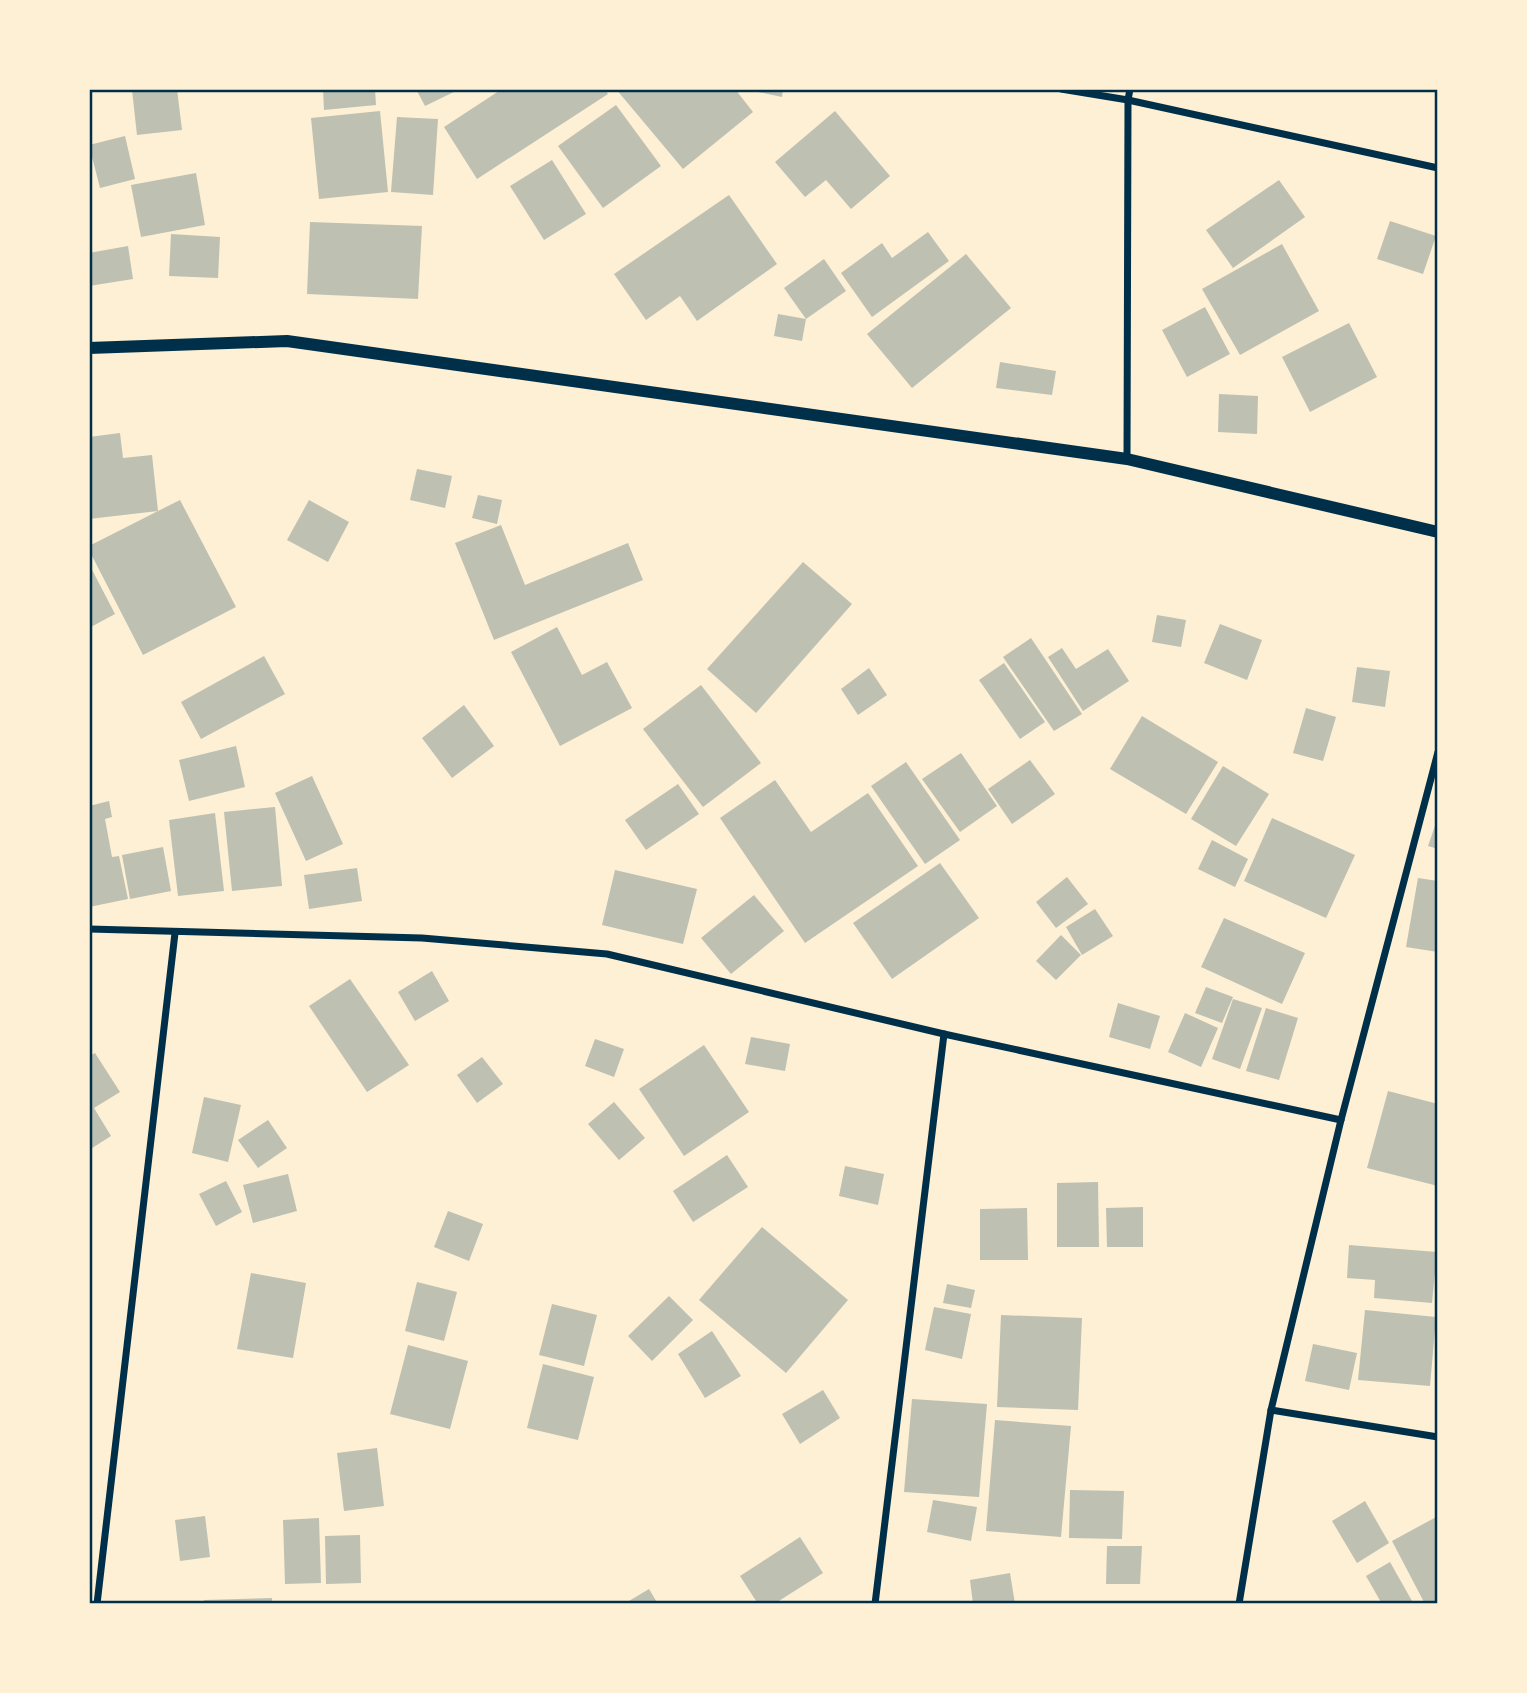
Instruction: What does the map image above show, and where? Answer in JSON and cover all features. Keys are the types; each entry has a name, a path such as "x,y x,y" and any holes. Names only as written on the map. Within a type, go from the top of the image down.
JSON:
{"street":[{"path":"1060,89 1128,100 1438,168"},
{"path":"1127,458 1130,89"},
{"path":"89,348 287,341 1127,458 1438,532"},
{"path":"1239,1604 1271,1410 1341,1120 1438,752"},
{"path":"89,929 422,938 607,954 944,1034 1341,1120"},
{"path":"97,1604 175,933"},
{"path":"875,1604 944,1034"},
{"path":"1271,1410 1438,1437"}],"building":[{"path":"177,89 182,130 137,135 132,90"},
{"path":"323,89 375,89 376,105 324,110"},
{"path":"416,89 460,89 425,106"},
{"path":"502,89 605,89 608,94 477,179 444,127"},
{"path":"616,89 735,89 753,112 683,169"},
{"path":"744,89 783,89 782,97"},
{"path":"616,105 661,166 603,208 558,146"},
{"path":"380,111 388,192 319,199 311,118"},
{"path":"835,111 890,176 851,209 826,180 805,197 775,162"},
{"path":"397,117 438,119 433,195 391,192"},
{"path":"125,136 135,179 100,188 89,145"},
{"path":"552,160 586,214 544,240 510,186"},
{"path":"196,173 205,225 141,237 131,185"},
{"path":"1279,180 1305,217 1233,268 1206,230"},
{"path":"729,195 777,264 697,321 680,296 646,320 614,274"},
{"path":"1390,221 1436,236 1423,274 1377,259"},
{"path":"310,222 422,226 418,299 307,294"},
{"path":"928,232 949,261 872,317 841,273 882,243 892,258"},
{"path":"171,234 220,237 218,278 169,276"},
{"path":"1282,244 1319,311 1240,355 1202,289"},
{"path":"128,246 133,279 89,286 89,253"},
{"path":"966,254 1011,308 912,388 867,334"},
{"path":"824,259 846,291 806,319 784,288"},
{"path":"1205,307 1230,354 1187,377 1162,330"},
{"path":"778,314 806,319 802,341 774,336"},
{"path":"1349,323 1377,377 1310,412 1282,357"},
{"path":"1000,362 1056,371 1052,395 996,388"},
{"path":"1219,394 1258,396 1257,434 1218,432"},
{"path":"120,433 123,458 152,455 158,511 89,519 89,437"},
{"path":"417,469 452,476 445,508 410,500"},
{"path":"478,495 502,500 497,524 472,518"},
{"path":"180,500 236,607 143,655 89,546"},
{"path":"309,500 349,522 328,562 287,540"},
{"path":"501,525 525,585 628,543 643,580 494,640 455,543"},
{"path":"803,562 852,604 756,713 707,669"},
{"path":"89,564 115,614 89,628"},
{"path":"1157,615 1186,620 1181,647 1152,642"},
{"path":"1220,624 1262,640 1247,680 1204,663"},
{"path":"557,627 582,675 607,662 632,708 560,746 511,652"},
{"path":"1031,638 1082,714 1054,731 1003,657"},
{"path":"1062,648 1076,669 1108,649 1129,681 1083,711 1048,657"},
{"path":"264,656 285,694 201,739 181,702"},
{"path":"1004,663 1045,722 1020,739 979,680"},
{"path":"1357,667 1390,671 1385,707 1352,702"},
{"path":"869,668 887,695 858,715 841,689"},
{"path":"701,685 761,763 703,807 643,729"},
{"path":"464,705 494,746 452,778 422,738"},
{"path":"1306,708 1336,717 1323,761 1293,753"},
{"path":"1142,716 1218,762 1186,814 1110,769"},
{"path":"236,746 245,787 189,801 179,760"},
{"path":"961,753 997,806 960,832 922,779"},
{"path":"1030,760 1055,794 1012,824 988,789"},
{"path":"906,762 960,840 925,864 871,786"},
{"path":"1223,766 1269,794 1236,846 1191,819"},
{"path":"312,776 343,844 306,861 275,793"},
{"path":"775,780 811,832 868,793 918,866 805,943 720,818"},
{"path":"678,784 699,814 646,850 625,820"},
{"path":"109,801 112,817 105,819 112,857 119,856 128,899 89,907 89,806"},
{"path":"275,807 282,886 232,891 224,812"},
{"path":"215,813 224,891 178,896 169,820"},
{"path":"1438,817 1438,849 1428,846"},
{"path":"1272,818 1355,855 1326,918 1244,881"},
{"path":"1212,840 1248,859 1235,887 1198,869"},
{"path":"163,847 171,891 130,899 122,855"},
{"path":"940,863 979,918 892,979 853,923"},
{"path":"357,868 362,901 309,909 304,875"},
{"path":"615,870 697,889 683,944 602,925"},
{"path":"1067,877 1088,904 1056,928 1036,902"},
{"path":"1418,878 1438,881 1438,952 1406,947"},
{"path":"754,895 784,931 731,974 701,938"},
{"path":"1095,909 1113,936 1082,955 1066,927"},
{"path":"1224,918 1305,953 1282,1004 1201,967"},
{"path":"1061,935 1081,955 1056,980 1036,961"},
{"path":"432,971 449,1001 415,1021 398,992"},
{"path":"350,979 409,1065 367,1092 309,1006"},
{"path":"1206,987 1233,997 1222,1023 1195,1013"},
{"path":"1233,999 1262,1008 1240,1069 1212,1059"},
{"path":"1118,1003 1160,1016 1150,1049 1109,1037"},
{"path":"1266,1008 1298,1018 1279,1080 1246,1071"},
{"path":"1185,1013 1218,1028 1201,1067 1168,1052"},
{"path":"751,1037 790,1044 785,1071 745,1064"},
{"path":"595,1039 624,1049 614,1077 585,1066"},
{"path":"704,1045 749,1112 684,1156 639,1089"},
{"path":"95,1053 120,1092 94,1108 111,1136 89,1150 89,1056"},
{"path":"482,1057 503,1084 477,1103 457,1075"},
{"path":"1388,1091 1438,1104 1438,1186 1367,1168"},
{"path":"204,1097 241,1105 228,1162 192,1153"},
{"path":"614,1102 645,1138 619,1160 588,1124"},
{"path":"268,1120 287,1148 258,1168 238,1140"},
{"path":"727,1155 748,1187 693,1222 673,1191"},
{"path":"845,1166 884,1174 878,1205 839,1196"},
{"path":"288,1174 297,1211 253,1223 243,1185"},
{"path":"226,1181 242,1212 216,1226 199,1194"},
{"path":"1098,1182 1099,1247 1057,1247 1057,1183"},
{"path":"1143,1207 1143,1247 1107,1247 1106,1208"},
{"path":"1027,1208 1028,1260 980,1260 980,1209"},
{"path":"448,1211 483,1224 469,1261 434,1247"},
{"path":"762,1227 848,1300 786,1373 699,1300"},
{"path":"1349,1245 1437,1252 1432,1303 1374,1298 1375,1280 1347,1278"},
{"path":"251,1273 306,1283 293,1358 237,1349"},
{"path":"417,1282 457,1292 444,1341 405,1331"},
{"path":"947,1284 975,1290 971,1308 943,1303"},
{"path":"669,1296 693,1320 652,1361 628,1336"},
{"path":"552,1304 597,1315 584,1366 539,1355"},
{"path":"934,1307 971,1314 962,1359 925,1350"},
{"path":"1365,1310 1436,1317 1430,1386 1358,1380"},
{"path":"1001,1315 1082,1318 1078,1410 997,1407"},
{"path":"712,1331 741,1376 705,1398 678,1354"},
{"path":"1313,1344 1357,1353 1349,1390 1305,1381"},
{"path":"408,1345 468,1361 450,1429 390,1414"},
{"path":"543,1364 594,1377 578,1440 527,1428"},
{"path":"823,1390 840,1418 800,1444 782,1414"},
{"path":"912,1399 987,1404 979,1497 904,1492"},
{"path":"995,1420 1071,1426 1061,1537 986,1531"},
{"path":"377,1448 384,1506 344,1511 337,1453"},
{"path":"1070,1490 1124,1491 1122,1539 1069,1538"},
{"path":"933,1500 977,1507 971,1541 927,1532"},
{"path":"1365,1501 1389,1543 1357,1563 1332,1521"},
{"path":"205,1516 210,1557 180,1561 175,1520"},
{"path":"1438,1516 1438,1604 1425,1604 1392,1541"},
{"path":"319,1518 321,1583 285,1584 283,1520"},
{"path":"360,1535 361,1583 326,1584 325,1536"},
{"path":"800,1537 823,1573 774,1604 758,1604 740,1576"},
{"path":"1107,1546 1142,1546 1140,1584 1106,1584"},
{"path":"1390,1562 1412,1601 1407,1604 1382,1604 1366,1576"},
{"path":"1010,1573 1015,1604 973,1604 970,1580"},
{"path":"649,1589 658,1604 624,1604"},
{"path":"272,1598 272,1604 204,1604 204,1600"}]}
